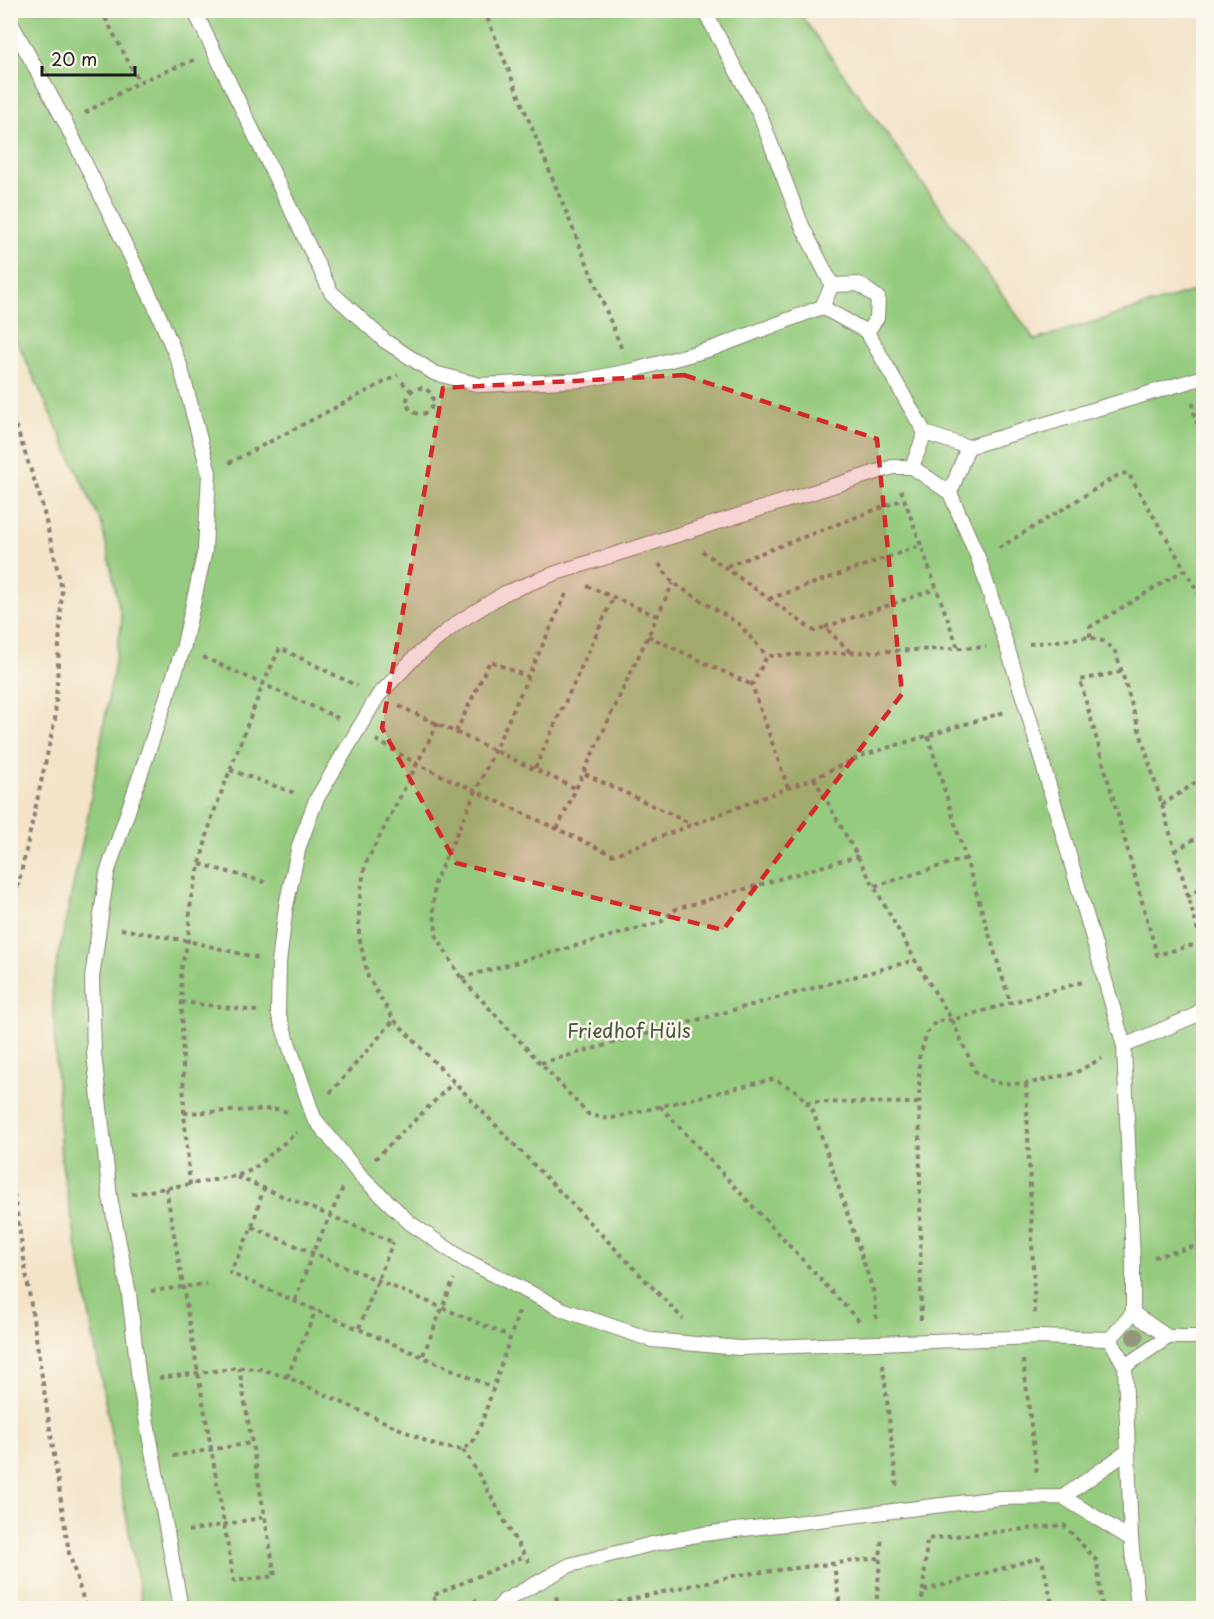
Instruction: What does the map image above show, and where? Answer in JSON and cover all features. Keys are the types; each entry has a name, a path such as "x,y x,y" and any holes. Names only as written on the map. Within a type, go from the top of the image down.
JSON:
{"lane":[{"path":"194,10 331,292 385,341 434,373 480,385 584,381 631,371 714,348 822,307 832,285"},
{"path":"704,10 760,115 802,226 832,285"},
{"path":"10,21 66,124 154,304 180,365 209,473 210,510 205,550 183,649 107,873 92,978 94,1054 110,1197 129,1294 139,1380 181,1608"},
{"path":"832,285 859,284 878,298 878,318 867,332"},
{"path":"822,307 867,332 925,433 968,447 1200,378"},
{"path":"912,467 925,433"},
{"path":"950,493 968,447"},
{"path":"893,467 912,467 950,493 979,560 1008,646 1106,975 1124,1046 1133,1263 1132,1313 1110,1339 1036,1337 739,1348 707,1343 652,1340 564,1310 463,1259 405,1218 356,1170 314,1118 278,1013 279,963 289,889 299,846 316,800 378,696 415,657 457,623 505,593 556,573 679,537 893,467"},
{"path":"1124,1046 1194,1016 1203,1007"},
{"path":"1132,1313 1168,1337 1203,1337"},
{"path":"1125,1366 1168,1337"},
{"path":"1110,1339 1125,1366 1131,1539 1138,1608"},
{"path":"1064,1497 1127,1452"},
{"path":"498,1608 504,1601 541,1579 570,1565 598,1556 703,1534 900,1511 1040,1496 1064,1497 1131,1539"}],"path":[{"path":"101,10 139,82"},
{"path":"484,10 631,371"},
{"path":"66,124 139,82 215,52"},
{"path":"209,473 420,364"},
{"path":"396,376 412,392"},
{"path":"1200,378 1193,398 1195,420 1203,433"},
{"path":"425,389 430,393 433,405 426,413 416,413 408,407 408,396 412,392 425,389"},
{"path":"10,409 41,500 62,589 55,719 10,923"},
{"path":"893,467 919,546 958,648"},
{"path":"979,560 1120,474 1128,474 1203,602"},
{"path":"726,567 904,499"},
{"path":"679,537 726,567 814,631 936,589"},
{"path":"646,546 673,583 738,624 767,656"},
{"path":"768,599 919,546"},
{"path":"1090,637 1090,627 1184,570"},
{"path":"556,573 657,616"},
{"path":"572,579 435,881 433,906 437,937 461,978 588,1114 608,1119 774,1079 798,1092 813,1111 874,1293 900,1511"},
{"path":"557,830 673,583"},
{"path":"535,768 613,598"},
{"path":"825,627 850,652"},
{"path":"648,636 752,685 788,788"},
{"path":"767,656 1008,646 1090,637 1106,642 1116,653 1162,804 1203,952"},
{"path":"190,1185 184,1113 181,970 188,941 191,898 212,817 263,684 280,648 575,788"},
{"path":"183,649 359,727 417,764 614,855 814,778 864,755 1026,706"},
{"path":"752,685 767,656"},
{"path":"456,732 490,661 528,677"},
{"path":"1121,672 1080,680 1157,955 1202,943"},
{"path":"438,723 365,865 359,903 359,936 368,978 394,1020 707,1343"},
{"path":"928,736 964,859 1010,1002"},
{"path":"230,770 316,800"},
{"path":"585,774 692,824"},
{"path":"1162,804 1203,777"},
{"path":"814,778 876,886 915,960 952,1020 975,1071 994,1083 1026,1084 1075,1073 1124,1046"},
{"path":"1175,851 1203,833"},
{"path":"461,978 661,922 676,909 858,856"},
{"path":"876,886 964,859"},
{"path":"200,864 289,889"},
{"path":"1187,897 1203,886"},
{"path":"99,925 188,941 279,963"},
{"path":"541,1063 915,960"},
{"path":"922,1342 918,1103 919,1058 927,1033 936,1021 952,1020 1106,975"},
{"path":"181,1002 278,1013"},
{"path":"110,1197 190,1185 236,1176 252,1170 314,1118 333,1088 394,1020"},
{"path":"295,1300 313,1252 356,1170 453,1083"},
{"path":"1026,1084 1036,1337"},
{"path":"806,1102 918,1103"},
{"path":"660,1106 880,1343"},
{"path":"184,1113 276,1109 314,1118"},
{"path":"10,1168 69,1553 86,1608"},
{"path":"236,1176 393,1242"},
{"path":"264,1187 252,1227 230,1273 492,1387"},
{"path":"166,1188 234,1581 275,1576 240,1368"},
{"path":"358,1328 405,1218"},
{"path":"252,1227 509,1336"},
{"path":"1133,1263 1203,1244"},
{"path":"423,1356 463,1259"},
{"path":"129,1294 206,1284"},
{"path":"463,1450 474,1440 526,1291"},
{"path":"287,1377 316,1310"},
{"path":"1020,1338 1040,1496"},
{"path":"139,1380 240,1368 260,1369 287,1377 436,1446 463,1450 487,1485 507,1529 541,1579"},
{"path":"155,1458 251,1443"},
{"path":"875,1515 882,1530 876,1608"},
{"path":"166,1534 265,1517"},
{"path":"921,1608 927,1539 1064,1525 1097,1561 1102,1608"},
{"path":"441,1608 432,1596 525,1556"},
{"path":"602,1608 605,1605 738,1575 879,1558"},
{"path":"923,1592 1038,1558 1042,1560 1053,1608"},
{"path":"823,1608 836,1606 839,1600 834,1565"},
{"path":"987,1608 1012,1602"}],"highlighted area":[{"path":"684,375 877,439 902,694 723,930 456,863 382,728 443,388"}],"green space":[{"name":"Friedhof Hüls","path":"10,11 798,11 1035,340 1203,288 1203,1608 143,1608 61,1160 52,986 87,820 122,621 102,525 11,328"}]}
